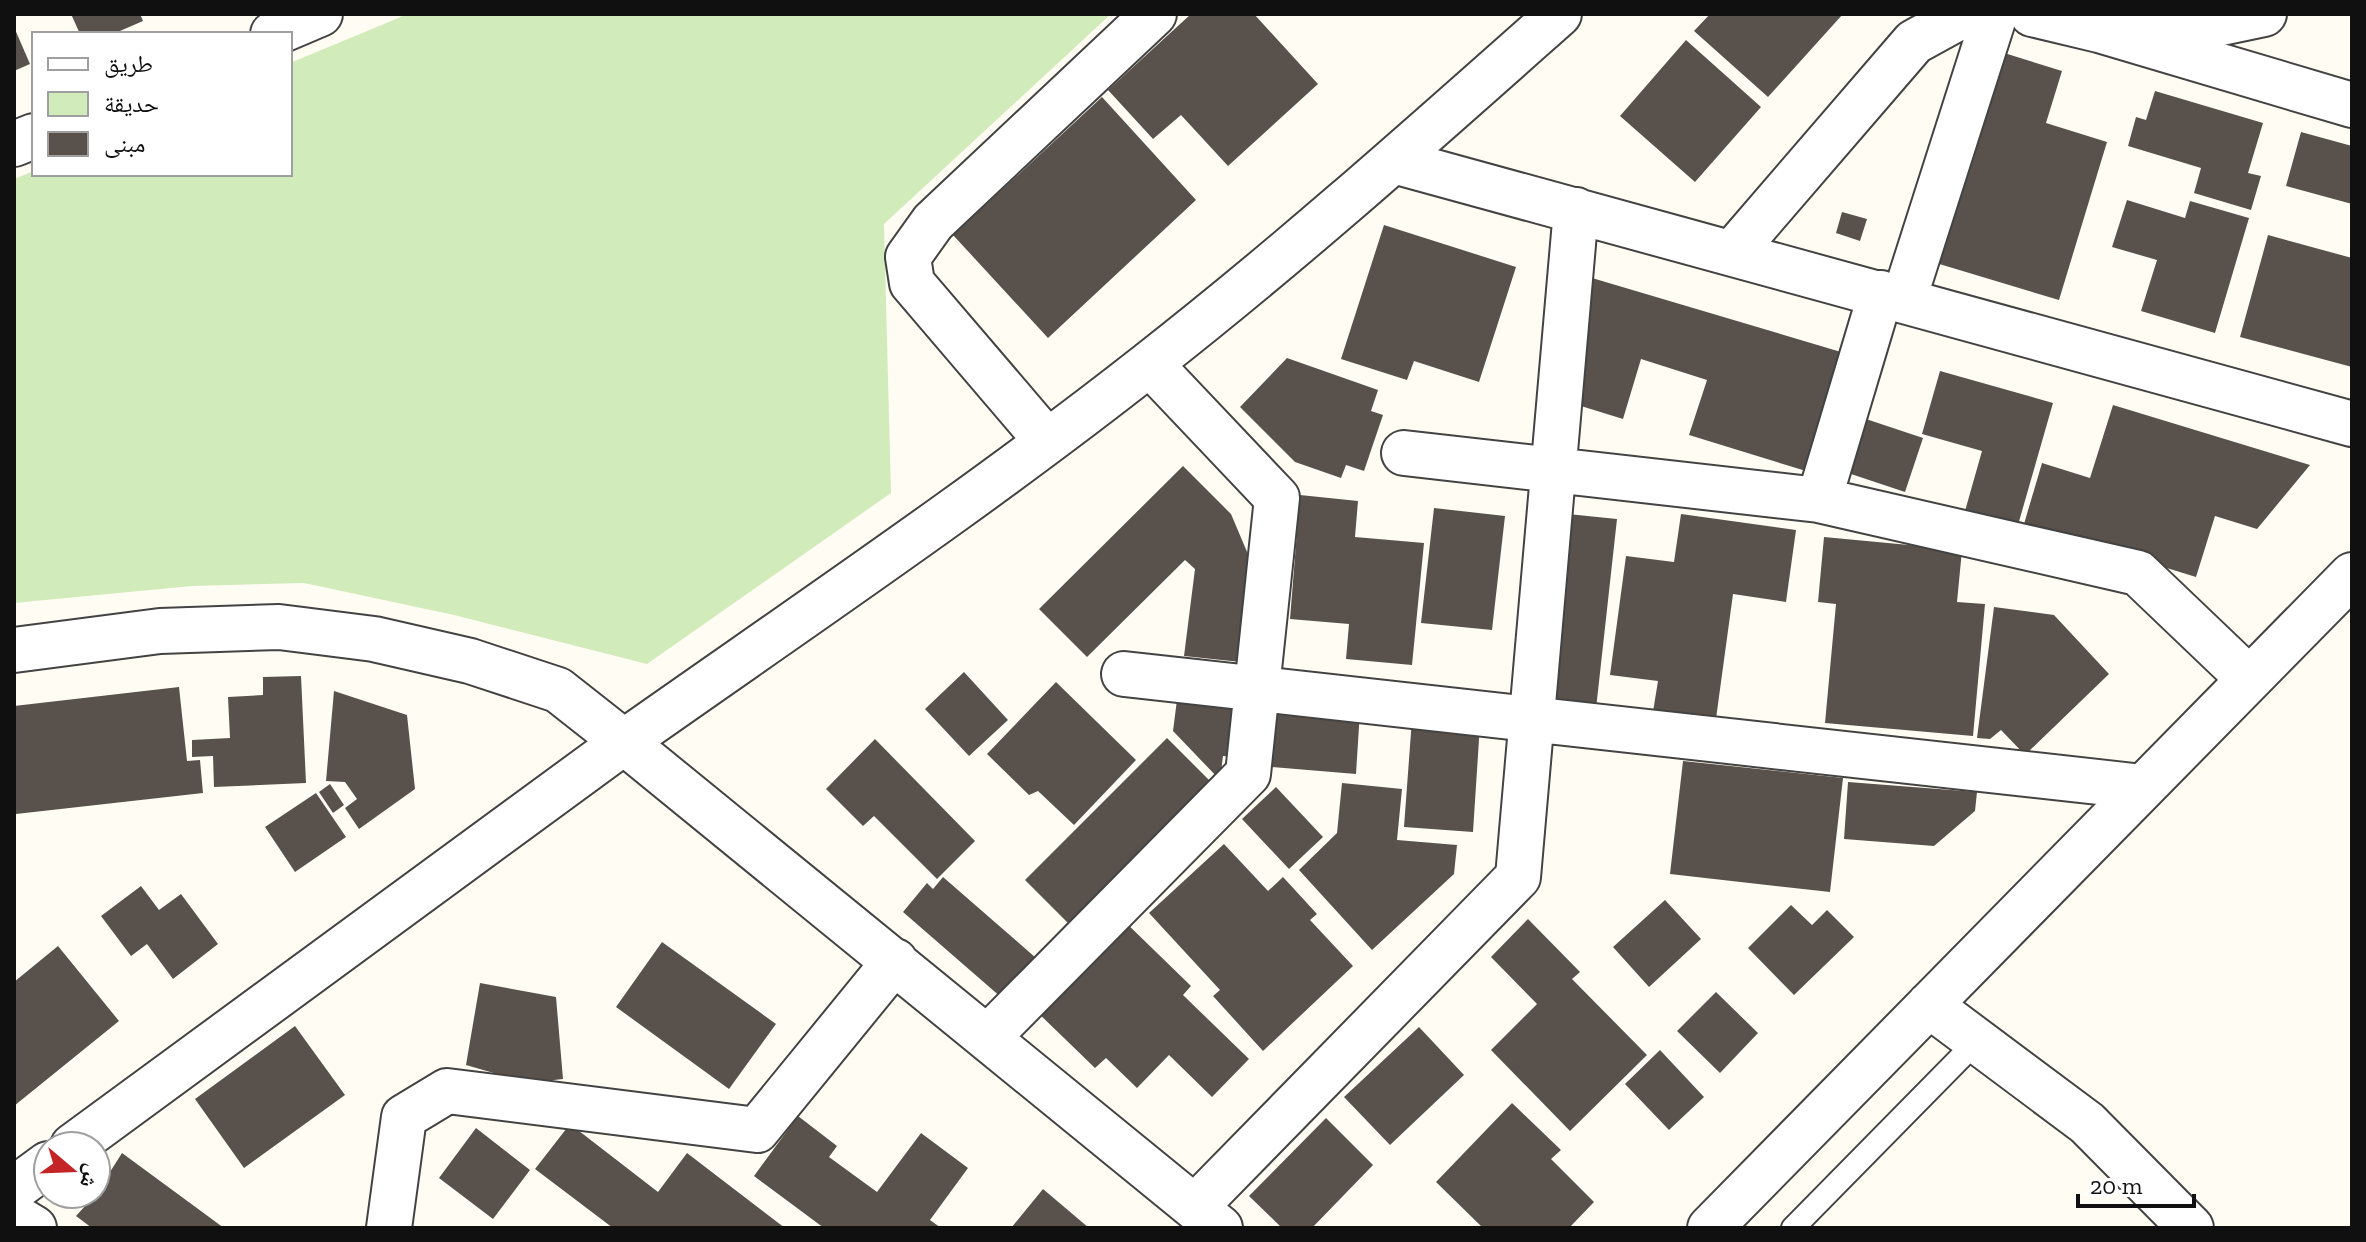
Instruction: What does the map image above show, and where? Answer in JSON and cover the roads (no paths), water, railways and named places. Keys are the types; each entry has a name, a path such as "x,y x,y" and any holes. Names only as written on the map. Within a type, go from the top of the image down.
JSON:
{"street":[{"path":"278,32 320,14"},
{"path":"1047,441 912,283 908,257 933,222 1154,14"},
{"path":"95,1130 624,742 1047,441 1150,364 1394,161 1559,14"},
{"path":"1733,252 1914,42 1965,14"},
{"path":"1819,500 1995,14"},
{"path":"2032,14 2099,30 2352,105"},
{"path":"2099,30 2183,31 2264,14"},
{"path":"1394,161 2352,424"},
{"path":"14,650 160,631 279,627 374,639 470,661 558,690 1208,1218 1518,877 1576,210"},
{"path":"988,1037 1248,774 1277,498 1150,364"},
{"path":"1404,453 1819,500 2138,573 2249,679"},
{"path":"1710,1228 2352,575"},
{"path":"1124,674 2143,787"},
{"path":"389,1228 404,1117 447,1091 757,1130 895,961"},
{"path":"1929,1005 2087,1123 2191,1228"},
{"path":"14,1189 32,1176"},
{"path":"14,1216 34,1228"}],"lane":[{"path":"1793,1228 1977,1041"}]}
